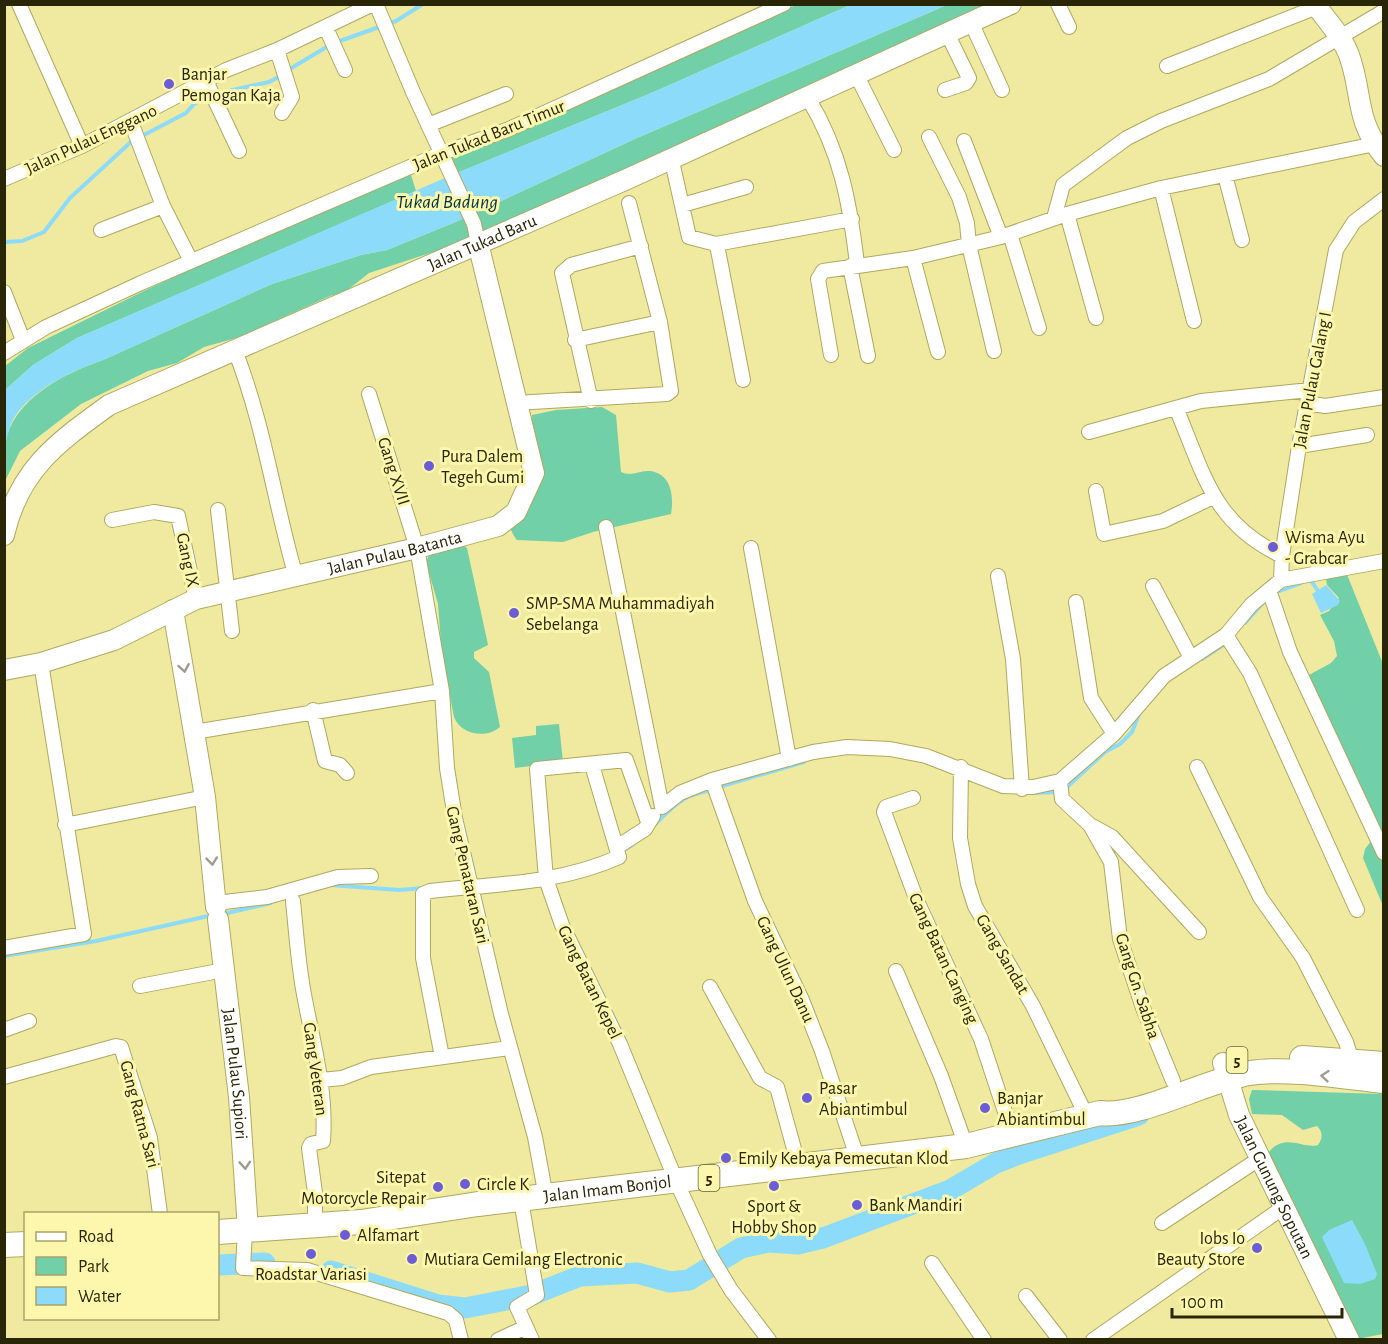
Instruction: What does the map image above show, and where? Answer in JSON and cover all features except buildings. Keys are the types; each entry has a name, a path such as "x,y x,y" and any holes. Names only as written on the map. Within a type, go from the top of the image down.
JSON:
{"highway":[{"name":"Jalan Imam Bonjol","path":"1230,1089 1256,1057 1383,1064"},
{"name":"Jalan Imam Bonjol","path":"219,1232 315,1227 966,1146 1094,1115 1119,1114 1230,1089 1253,1072 1383,1082"},
{"name":"Jalan Imam Bonjol","path":"1094,1115 1116,1102 1173,1081 1230,1089"},
{"path":"4,1245 24,1244"}],"street":[{"path":"19,4 82,146"},
{"name":"Jalan Tukad Baru","path":"4,535 16,499 33,468 55,444 109,405 476,234 671,157 857,76 1011,4"},
{"path":"1058,4 1069,27"},
{"name":"Jalan Tukad Baru Timur","path":"4,353 23,340 191,261 443,158 776,6"},
{"path":"831,355 818,276 822,271 913,258 969,245 1161,188 1225,175 1379,150 1360,110 1349,56 1340,37 1316,6 1167,66"},
{"path":"377,8 476,234"},
{"name":"Jalan Pulau Enggano","path":"4,179 82,146 134,132 225,70 279,56 330,36 377,8"},
{"path":"1096,318 1061,216 1063,185 1127,138 1161,121 1269,79 1383,11"},
{"path":"971,22 1002,90"},
{"path":"945,90 966,83 969,78 947,33"},
{"path":"330,36 345,70"},
{"path":"279,56 292,97 282,112"},
{"path":"857,76 894,150"},
{"path":"206,81 239,151"},
{"path":"428,125 506,94"},
{"path":"808,98 823,125 840,167 852,219 853,265 868,356"},
{"path":"134,132 163,206 191,261"},
{"path":"929,137 959,197 968,223 969,245 994,351"},
{"path":"964,141 1006,235 1039,328"},
{"path":"671,157 689,237 716,244 852,219"},
{"path":"1225,175 1242,240"},
{"path":"682,205 746,187"},
{"path":"1161,188 1194,321"},
{"name":"Jalan Pulau Galang I","path":"1281,580 1282,556 1299,446 1336,250 1354,222 1383,199"},
{"path":"515,403 591,401 667,394 671,391 660,322 629,203"},
{"path":"101,230 163,206"},
{"name":"Jalan Pulau Batanta","path":"4,670 41,663 114,640 196,599 226,590 296,577 417,548 498,526 516,512 534,473 515,403 476,234"},
{"path":"716,244 743,380"},
{"path":"591,401 561,277 564,269 641,246"},
{"path":"913,258 939,352"},
{"path":"4,292 23,340"},
{"path":"575,340 660,322"},
{"path":"234,348 267,447 284,533 296,577"},
{"name":"Gang XVII","path":"369,394 417,548"},
{"path":"1089,432 1176,408 1232,396 1308,396 1325,406 1383,397"},
{"path":"1176,408 1213,497 1228,517 1267,549 1282,556"},
{"path":"1299,446 1367,435"},
{"path":"1096,491 1104,534 1163,521 1213,497"},
{"path":"218,510 232,631"},
{"name":"Gang IX","path":"112,520 154,512 178,516 196,599"},
{"path":"606,527 662,807"},
{"name":"Gang Penataran Sari","path":"417,548 442,691 449,784 509,1048 535,1137 546,1197"},
{"path":"752,548 789,759"},
{"path":"442,1057 423,958 423,894 471,883 582,871 618,851 645,830 648,822 662,807 680,793 714,787 813,752 859,746 910,752 984,781 1022,789 1061,788 1114,734 1164,676 1226,635 1239,617 1281,580 1383,561"},
{"path":"998,576 1013,659 1022,789"},
{"path":"1153,586 1191,658"},
{"path":"1269,590 1290,652 1383,853"},
{"path":"1076,602 1091,698 1114,734"},
{"name":"Jalan Pulau Supiori","path":"173,610 204,797 239,1097 247,1230"},
{"path":"1226,635 1250,673 1357,910"},
{"path":"4,948 84,934 41,663"},
{"path":"194,732 313,710 442,691"},
{"path":"313,710 325,761 340,765 347,772"},
{"path":"618,851 592,765 626,760 648,822"},
{"name":"Gang Batan Kepel","path":"592,765 540,767 536,773 546,876 562,925 620,1044 677,1183 710,1255 718,1271 768,1340"},
{"path":"1197,767 1260,897 1303,958 1346,1042 1352,1061"},
{"name":"Gang Sandat","path":"961,773 960,838 968,884 975,906 1094,1115"},
{"name":"Gang Ulun Danu","path":"714,787 755,901 802,1000 822,1051 858,1160"},
{"name":"Gang Gn. Sabha","path":"1061,788 1090,825 1111,862 1120,939 1143,1008 1173,1081"},
{"path":"65,825 204,797"},
{"name":"Gang Batan Canging","path":"913,798 886,807 884,812 917,901 981,1039 1013,1136"},
{"path":"1090,825 1112,837 1199,933"},
{"path":"217,910 338,877 371,876"},
{"name":"Gang Veteran","path":"293,901 302,981 321,1080 324,1139 322,1142 311,1144 309,1148 315,1193 315,1227"},
{"path":"140,986 224,970"},
{"path":"896,971 950,1097 966,1146"},
{"path":"710,987 760,1078 777,1087 799,1167"},
{"path":"4,1030 29,1021"},
{"name":"Gang Ratna Sari","path":"4,1077 116,1046 122,1050 150,1138 160,1212"},
{"path":"321,1080 342,1078 368,1067 509,1048"},
{"name":"Jalan Gunung Soputan","path":"1230,1089 1258,1159 1349,1340"},
{"path":"1162,1223 1258,1159"},
{"path":"498,1340 529,1333 517,1305 537,1291 521,1200"},
{"path":"1093,1340 1284,1207"},
{"path":"247,1230 243,1269 307,1270 448,1313 456,1320 461,1340"},
{"path":"932,1263 984,1340"},
{"path":"1026,1296 1060,1340"}],"green space":[{"path":"796,5 850,5 656,91 457,173 450,163 452,155"},
{"path":"947,5 999,5 482,236 369,273 345,292 330,296 240,337 204,347 177,363 148,371 81,404 20,451 5,481 4,448 10,428 18,414 42,390 72,373 272,284 361,255 387,250 458,221 637,138"},
{"path":"405,172 411,175 416,191 77,338 33,365 5,390 5,366 28,348 150,288"},
{"path":"602,407 616,415 621,472 629,474 650,471 663,477 670,487 671,514 593,532 563,542 517,540 509,523 508,510 515,490 525,477 531,446 532,415 556,410"},
{"path":"462,544 467,548 488,645 474,652 474,658 489,672 500,727 481,734 462,728 454,717 442,657 438,604 426,562 430,553"},
{"path":"1346,572 1383,664 1383,906 1363,858 1365,849 1378,832 1307,676 1331,663 1337,656 1334,641 1320,615 1329,611 1339,598 1327,585 1326,579"},
{"path":"559,724 563,762 515,768 512,738 536,735 536,726"},
{"path":"1252,1090 1383,1094 1383,1334 1357,1339 1266,1156 1272,1148 1286,1142 1318,1145 1321,1137 1320,1131 1317,1126 1303,1130 1282,1115 1252,1114 1249,1099"}],"water":[{"name":"Tukad Badung","path":"850,5 947,5 637,138 458,221 387,250 361,255 272,284 79,369 42,390 21,408 12,421 5,444 5,390 33,365 77,338 447,177 656,91"},
{"path":"1326,585 1340,601 1338,605 1321,613 1312,594"},
{"path":"1352,1220 1377,1274 1375,1279 1360,1284 1344,1283 1322,1237 1329,1230"}],"waterway":[{"path":"337,42 396,21 423,4"},
{"path":"288,70 330,45"},
{"path":"219,93 269,82 282,75"},
{"path":"140,137 186,113 194,104 206,98"},
{"path":"4,242 22,241 44,232 70,198 133,140"},
{"path":"1310,579 1318,591"},
{"path":"1279,591 1301,583"},
{"path":"1245,623 1262,604"},
{"path":"1202,659 1223,645"},
{"path":"1034,793 1058,792 1066,788 1105,752 1120,744 1132,732 1139,714"},
{"path":"719,787 804,762"},
{"path":"621,852 639,840 684,799 712,790"},
{"path":"330,885 399,890 424,888"},
{"path":"223,914 271,903"},
{"path":"4,956 96,941 213,915"},
{"path":"331,1271 438,1305 465,1308 532,1295 580,1276 637,1273 670,1282 689,1280 741,1248 769,1242 798,1244 823,1238 950,1190 996,1163 1019,1154 1139,1115"},
{"path":"219,1265 265,1263"}],"place":[{"name":"Banjar Pemogan Kaja","path":"169,84"},
{"name":"Pura Dalem Tegeh Gumi","path":"429,466"},
{"name":"Wisma Ayu - Grabcar","path":"1273,547"},
{"name":"SMP-SMA Muhammadiyah Sebelanga","path":"514,613"},
{"name":"Pasar Abiantimbul","path":"807,1098"},
{"name":"Banjar Abiantimbul","path":"985,1108"},
{"name":"Emily Kebaya Pemecutan Klod","path":"726,1158"},
{"name":"Circle K","path":"465,1184"},
{"name":"Sport & Hobby Shop","path":"774,1186"},
{"name":"Sitepat Motorcycle Repair","path":"438,1187"},
{"name":"Bank Mandiri","path":"857,1205"},
{"name":"Alfamart","path":"345,1235"},
{"name":"Iobs Io Beauty Store","path":"1257,1248"},
{"name":"Roadstar Variasi","path":"311,1254"},
{"name":"Mutiara Gemilang Electronic","path":"412,1259"}]}
